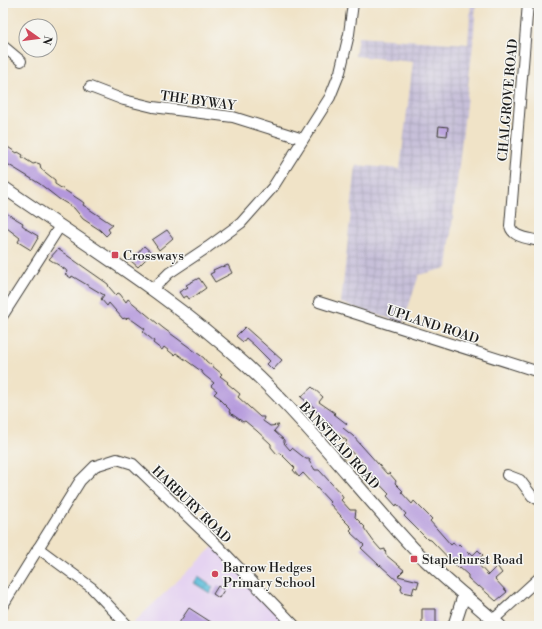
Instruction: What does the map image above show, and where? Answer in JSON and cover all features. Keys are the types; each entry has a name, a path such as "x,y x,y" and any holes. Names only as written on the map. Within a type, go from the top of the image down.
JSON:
{"street":[{"path":"152,290 169,273 242,223 273,187 330,97 340,72 349,34 353,3"},
{"name":"CHALGROVE ROAD","path":"528,3 510,226 515,234 539,241"},
{"path":"3,46 21,61"},
{"name":"THE BYWAY","path":"90,87 124,100 153,107 233,117 303,138"},
{"name":"BANSTEAD ROAD","path":"3,187 152,290 200,326 266,385 308,427 433,568 497,623"},
{"path":"3,315 60,226"},
{"name":"UPLAND ROAD","path":"319,302 539,372"},
{"name":"HARBURY ROAD","path":"38,548 80,481 95,466 117,459 133,464 216,544 295,626"},
{"path":"507,475 520,480 532,496 539,500"},
{"path":"3,605 38,548 92,588 128,626"},
{"path":"497,623 539,578"},
{"path":"454,626 464,595"}],"shaded area":[{"path":"471,3 476,3 473,44 447,268 419,275 403,323 341,303 356,165 400,169 413,62 355,56 358,37 468,44"},
{"name":"Barrow Hedges Primary School","path":"216,544 295,626 130,626"}],"water":[{"path":"198,577 213,587 210,593 194,583"}],"building":[{"path":"439,126 448,127 447,136 438,135"},
{"path":"3,144 23,155 22,157 33,164 40,164 41,169 55,180 55,184 80,200 84,203 83,205 113,225 108,229 110,232 106,236 100,230 83,219 74,208 59,199 40,184 9,165 3,160"},
{"path":"6,213 23,223 22,225 26,229 38,236 31,250 18,242 20,238 3,225 3,218"},
{"path":"167,230 173,238 159,250 152,240"},
{"path":"144,246 152,253 138,267 131,261"},
{"path":"58,249 108,284 116,295 118,293 120,294 126,302 128,299 163,328 204,358 222,374 220,376 228,382 227,383 240,394 238,397 260,417 264,417 263,421 270,426 279,425 274,431 284,440 284,443 290,450 292,448 306,459 310,459 309,461 315,470 319,470 342,495 343,498 341,500 350,510 356,510 355,517 365,527 364,528 374,542 381,550 385,549 386,555 404,570 398,576 419,581 417,588 414,587 412,594 402,592 402,585 361,548 364,545 351,533 352,532 350,530 352,528 303,473 299,477 293,470 295,468 280,453 277,454 271,447 271,444 257,431 245,421 243,422 229,412 230,410 220,400 221,399 214,394 217,391 211,386 214,383 201,371 176,353 174,355 164,347 162,350 143,332 145,329 128,317 123,319 109,303 107,306 101,299 104,295 72,276 71,278 65,274 67,272 66,270 49,259"},
{"path":"228,265 232,273 215,282 210,274 214,272 213,270"},
{"path":"199,278 206,288 189,299 187,296 183,298 179,292 188,287 186,285"},
{"path":"245,327 282,360 273,370 267,364 270,361 255,346 246,338 243,342 236,336"},
{"path":"312,387 323,397 319,402 335,413 334,414 347,424 343,428 353,436 387,474 389,473 396,481 395,483 403,491 401,492 412,504 414,501 432,519 430,521 451,545 453,543 457,546 459,544 469,554 470,552 473,555 478,550 483,555 476,562 488,575 497,566 502,573 495,579 507,592 496,601 468,578 468,575 460,568 459,569 431,540 427,539 404,516 406,514 387,496 389,494 347,447 348,446 345,443 347,441 330,428 332,426 318,416 320,415 314,409 315,408 301,397"},
{"path":"218,586 224,590 219,598 213,594"},
{"path":"189,608 217,626 177,626"},
{"path":"422,609 436,609 436,626 422,625"}],"place":[{"name":"Crossways","path":"115,255"},
{"name":"Staplehurst Road","path":"414,559"},
{"name":"Barrow Hedges Primary School","path":"215,574"}]}
